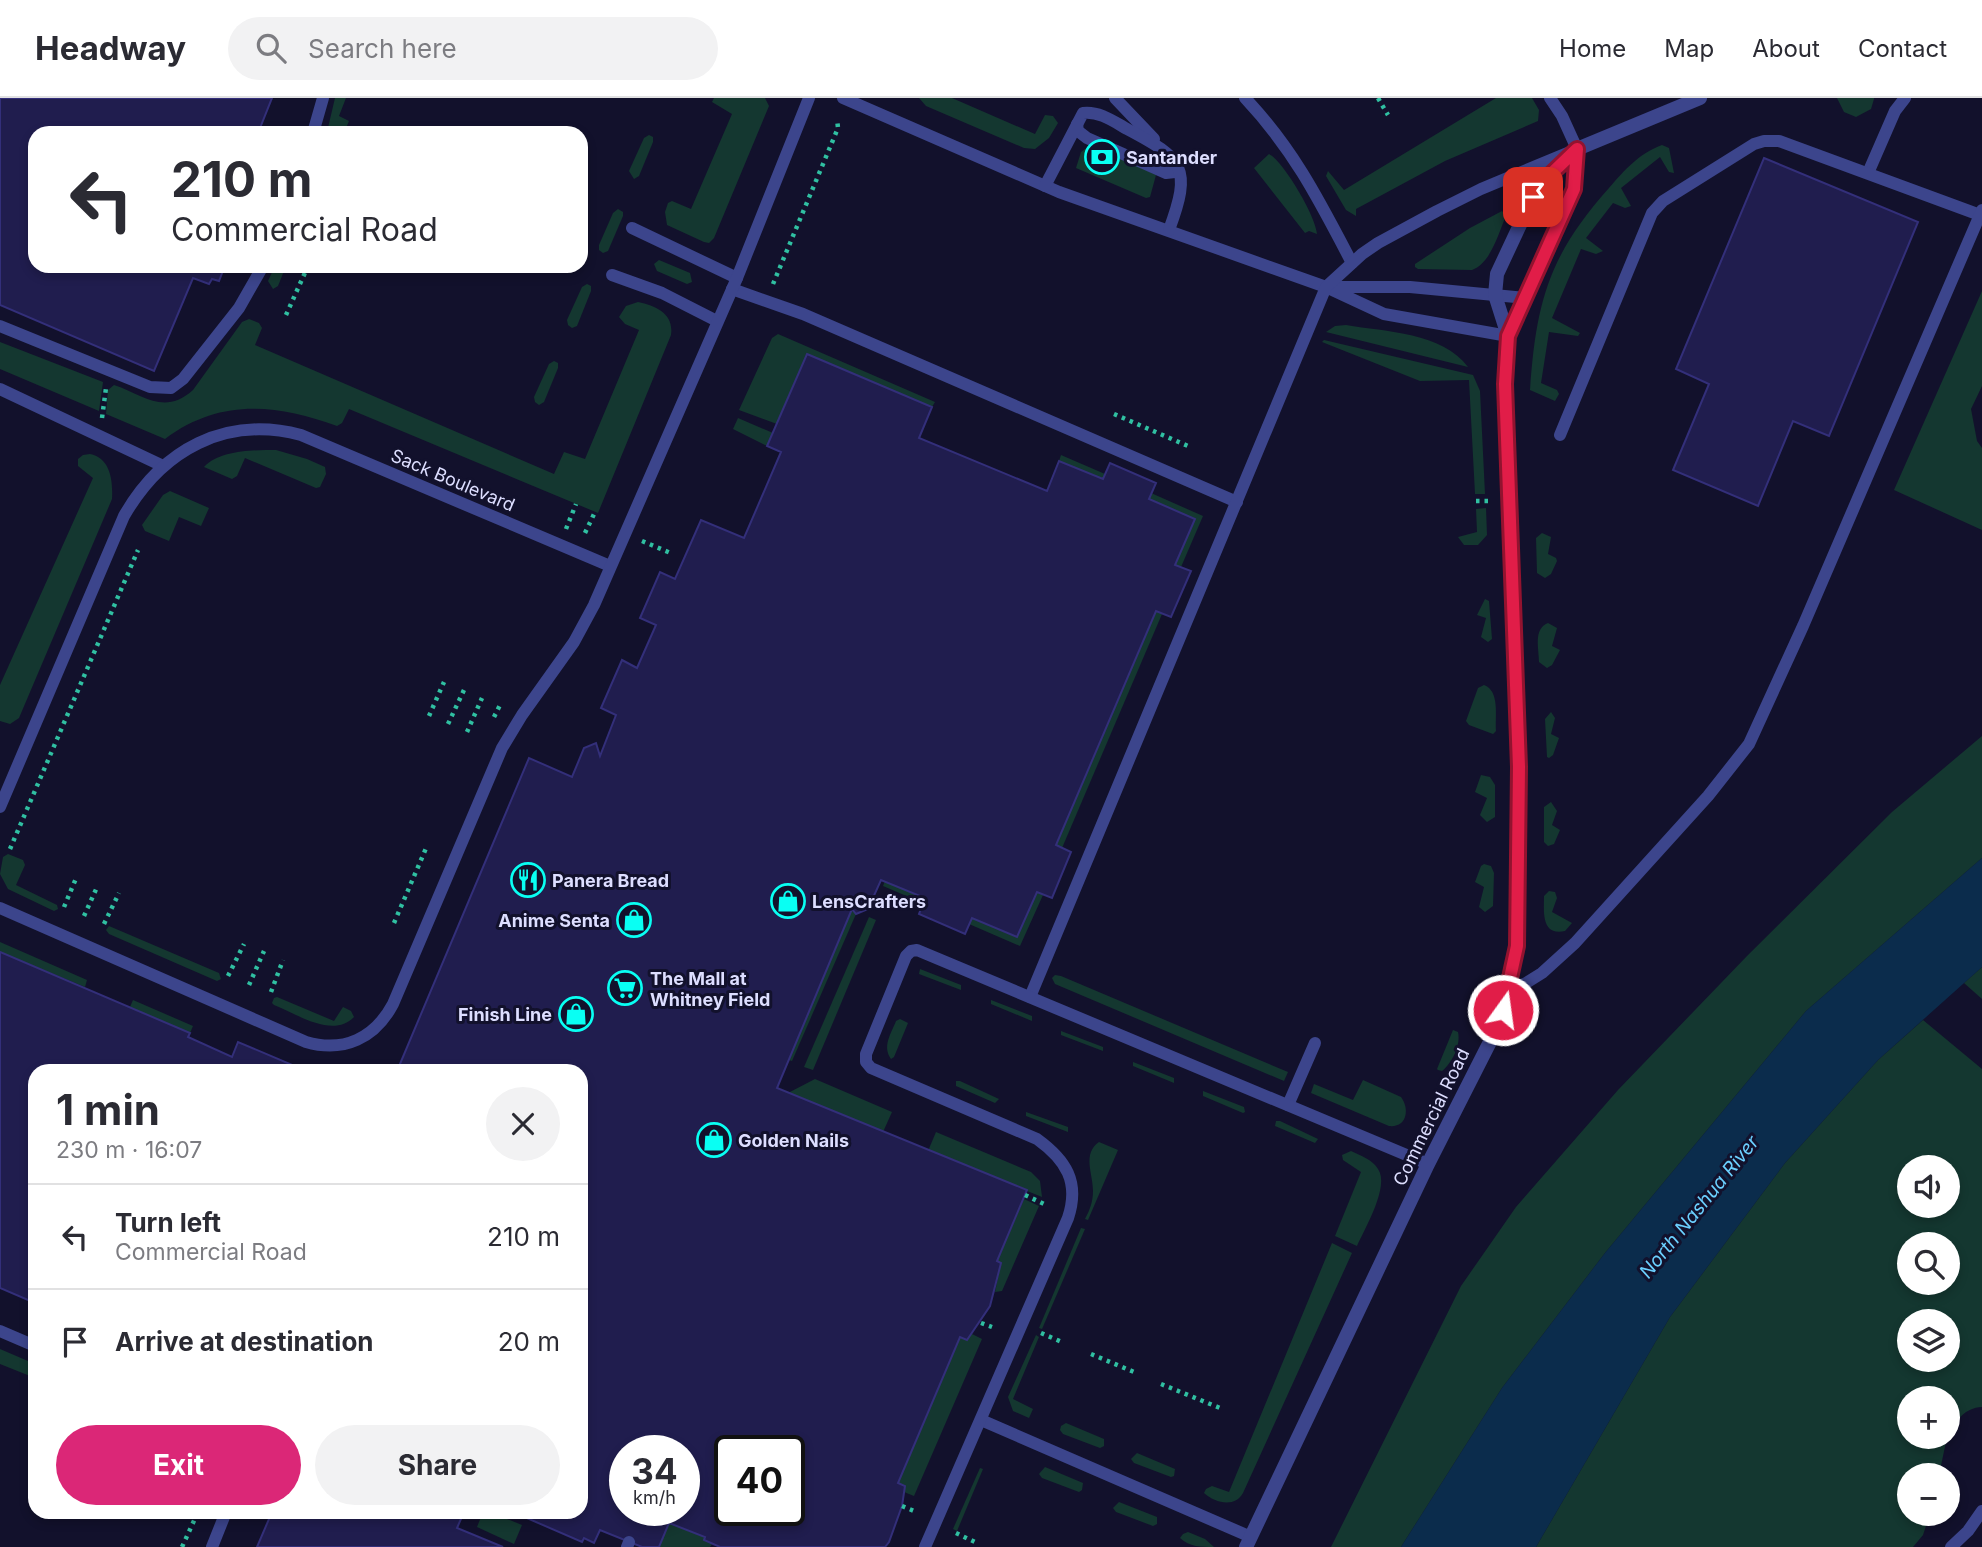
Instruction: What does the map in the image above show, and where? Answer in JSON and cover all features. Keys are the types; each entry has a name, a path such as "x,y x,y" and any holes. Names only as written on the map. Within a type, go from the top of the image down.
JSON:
{"street":[{"name":"Commercial Road","path":"1248,1542 1428,1164 1496,1030 1510,989 1517,946 1519,767 1505,384 1508,336 1495,295 1501,263 1533,197 1551,174 1577,149 1700,98"},
{"name":"Commercial Road","path":"1508,336 1574,189 1577,149"}],"lane":[{"path":"315,126 323,98"},
{"path":"0,908 306,1042 327,1046 342,1045 364,1037 382,1023 393,1004 502,748 574,642 610,566 734,283 809,98"},
{"path":"843,98 1045,186 1326,287 1384,314 1508,336"},
{"path":"1115,98 1178,168 1182,190 1169,230"},
{"path":"1030,997 1326,287 1378,243 1481,189 1577,149 1562,116 1550,98"},
{"path":"1868,173 1895,111 1905,98"},
{"path":"1248,100 1293,155 1352,263"},
{"path":"1045,186 1083,113 1095,112 1164,150"},
{"path":"1077,124 1081,135 1154,168 1171,173 1178,168"},
{"path":"1510,989 1542,973 1575,943 1699,806 1749,744 1813,603 1981,212 1779,141 1764,141 1663,201 1646,223 1560,435"},
{"path":"632,228 734,283 1237,502"},
{"path":"0,326 161,389 176,385 239,308 259,273"},
{"path":"612,275 662,292 717,321"},
{"path":"1326,287 1400,286 1526,298"},
{"path":"0,389 163,466"},
{"name":"Sack Boulevard","path":"0,807 124,516 146,483 163,466 196,444 225,433 257,428 286,431 316,441 610,566"},
{"path":"925,1547 1073,1204 1068,1170 1056,1155 1037,1139 871,1068 866,1062 866,1054 906,956 911,951 918,950 1428,1164"},
{"path":"1288,1105 1315,1043"},
{"path":"0,1331 28,1343"},
{"path":"981,1420 1248,1542"},
{"path":"212,1547 223,1519"},
{"path":"1951,1547 1980,1519"}],"path":[{"path":"1378,98 1388,115"},
{"path":"772,285 838,128 837,119"},
{"path":"286,315 304,273"},
{"path":"99,436 108,370"},
{"path":"1114,414 1188,446"},
{"path":"624,533 673,554"},
{"path":"10,849 138,550"},
{"path":"429,716 444,682"},
{"path":"449,724 464,690"},
{"path":"467,732 482,698"},
{"path":"394,923 427,846"},
{"path":"64,907 77,876"},
{"path":"84,916 98,885"},
{"path":"104,924 119,893"},
{"path":"228,976 244,944"},
{"path":"249,985 264,951"},
{"path":"271,992 284,960"},
{"path":"1025,1195 1044,1204"},
{"path":"981,1323 992,1327"},
{"path":"1041,1333 1064,1343"},
{"path":"1091,1354 1134,1372"},
{"path":"1161,1384 1220,1408"},
{"path":"902,1506 914,1511"},
{"path":"182,1547 195,1519"},
{"path":"956,1534 979,1544"}],"green space":[{"path":"335,98 346,98 339,116 349,121 347,126 328,126"},
{"path":"714,98 765,98 769,106 714,238 709,243 667,225 665,212 668,203 672,201 691,209 732,114 712,102"},
{"path":"919,98 952,98 1035,134 1045,115 1053,116 1058,123 1049,138 1035,149 1024,148 926,106"},
{"path":"1496,98 1532,98 1539,110 1538,121 1445,161 1356,209 1356,216 1346,210 1326,176 1328,171 1344,190"},
{"path":"1837,98 1874,99 1871,109 1856,117 1844,112"},
{"path":"649,135 653,137 653,142 639,176 634,179 629,171 644,138"},
{"path":"1662,145 1669,148 1674,173 1669,172 1660,157 1621,188 1631,206 1625,208 1613,203 1586,238 1603,251 1596,254 1581,249 1552,318 1580,333 1578,336 1549,332 1541,383 1557,390 1559,394 1555,401 1530,390 1536,331 1549,281 1559,258 1589,212 1621,175 1639,158"},
{"path":"1088,147 1096,149 1093,159 1112,154 1156,175 1150,197 1146,198 1076,168 1081,152"},
{"path":"1269,154 1283,167 1298,191 1311,215 1317,234 1309,231 1305,233 1254,168"},
{"path":"618,209 623,212 623,216 608,251 603,253 599,250 599,245 613,213"},
{"path":"1502,211 1506,216 1497,239 1489,255 1479,266 1472,270 1415,267 1415,264 1470,228"},
{"path":"659,260 690,273 692,282 687,284 657,271 654,264"},
{"path":"272,273 283,273 278,286 273,289 268,281"},
{"path":"587,284 591,286 591,291 577,326 572,328 567,320 582,287"},
{"path":"1982,291 1982,386 1971,409 1977,441 1982,448 1982,530 1894,490"},
{"path":"638,302 652,306 667,316 671,335 598,513 349,409 342,423 337,426 292,413 249,409 228,411 206,417 165,439 106,414 108,390 114,385 154,401 173,402 183,398 193,390 242,322 249,319 259,323 262,328 255,345 554,474 564,452 585,459 639,330 625,324 619,317 626,306"},
{"path":"1346,325 1429,340 1457,355 1468,367 1326,332 1335,326"},
{"path":"778,334 935,402 932,407 807,354 777,424 739,410 772,338"},
{"path":"1324,340 1473,375 1480,391 1485,494 1475,494 1469,380 1420,381 1322,342"},
{"path":"0,342 103,382 99,411 0,369"},
{"path":"554,361 558,363 558,368 544,402 539,405 534,397 549,364"},
{"path":"738,418 773,433 767,446 733,429"},
{"path":"276,450 325,467 326,474 320,487 316,488 245,458 237,476 232,479 204,467 228,454"},
{"path":"90,454 102,460 109,472 112,499 19,718 10,724 0,721 0,685 93,478 78,466 78,459"},
{"path":"1061,455 1105,474 1103,479 1059,461"},
{"path":"170,491 209,508 201,526 179,517 169,541 145,531 142,525 163,495"},
{"path":"1151,493 1203,516 1181,567 1175,565 1195,519 1149,499"},
{"path":"1486,508 1487,535 1478,545 1464,545 1458,537 1477,532 1476,509"},
{"path":"1542,533 1551,537 1548,554 1557,561 1551,574 1545,578 1537,573 1536,538"},
{"path":"1485,599 1489,601 1492,639 1488,642 1481,637 1486,618 1477,615"},
{"path":"1156,611 1162,614 1062,848 1056,845"},
{"path":"1548,623 1557,628 1552,646 1560,650 1552,665 1547,668 1539,662 1538,640 1540,630"},
{"path":"1484,685 1495,698 1496,731 1493,734 1469,725 1466,721 1478,688"},
{"path":"1551,712 1555,718 1551,734 1559,738 1553,755 1549,758 1545,719"},
{"path":"1982,736 1982,858 1806,1011 1605,1253 1502,1388 1401,1547 1331,1547 1461,1286 1516,1207 1618,1090 1747,956 1892,812"},
{"path":"1481,775 1490,777 1495,785 1495,817 1487,822 1480,815 1487,798 1475,792"},
{"path":"1551,802 1557,811 1552,825 1560,830 1554,844 1548,846 1544,842 1544,807"},
{"path":"8,854 23,860 25,865 16,885 57,905 58,909 54,911 8,889 0,874 3,857"},
{"path":"1484,864 1491,866 1494,873 1493,906 1485,912 1479,907 1484,887 1475,882"},
{"path":"885,881 925,898 923,903 883,886"},
{"path":"1549,891 1555,892 1557,898 1552,912 1572,923 1565,931 1552,930 1546,921 1544,896"},
{"path":"1037,892 1043,895 1020,946 969,924 972,918 1017,937"},
{"path":"852,909 856,914 792,1061 789,1060"},
{"path":"869,917 876,920 813,1070 804,1067"},
{"path":"109,926 219,973 221,979 217,981 109,934 106,930"},
{"path":"0,942 87,980 85,987 0,952"},
{"path":"1982,967 1982,999 1964,983"},
{"path":"920,969 961,985 961,990 919,974"},
{"path":"1055,975 1288,1072 1284,1081 1055,984 1052,978"},
{"path":"277,997 334,1021 343,1007 351,1011 354,1017 336,1026 315,1023 274,1005 272,1003"},
{"path":"133,1000 193,1026 190,1033 130,1007"},
{"path":"991,1000 1032,1016 1032,1021 991,1004"},
{"path":"900,1019 908,1023 891,1059 887,1049 888,1040 896,1021"},
{"path":"1923,1020 1982,1069 1982,1407 1966,1412 1960,1418 1960,1386 1897,1386 1897,1449 1944,1449 1942,1463 1897,1463 1897,1526 1926,1526 1923,1535 1913,1547 1536,1547 1670,1317 1785,1163 1878,1060"},
{"path":"1453,1030 1458,1032 1459,1037 1455,1053 1446,1068 1438,1070 1437,1069"},
{"path":"1061,1031 1103,1047 1103,1051 1061,1035"},
{"path":"1133,1062 1174,1078 1174,1083 1133,1066"},
{"path":"815,1079 892,1112 883,1132 788,1093"},
{"path":"1363,1080 1401,1097 1406,1112 1400,1124 1389,1126 1311,1093 1314,1084 1353,1100"},
{"path":"956,1081 999,1099 995,1103 956,1086"},
{"path":"1203,1091 1244,1107 1245,1112 1203,1096"},
{"path":"1026,1112 1068,1127 1068,1132 1026,1116"},
{"path":"1276,1121 1318,1139 1315,1143 1275,1126"},
{"path":"936,1132 1031,1172 1040,1181 1042,1197 928,1151"},
{"path":"1099,1142 1118,1150 1088,1220 1085,1219 1093,1191 1090,1158"},
{"path":"1351,1151 1373,1163 1381,1176 1379,1196 1357,1246 1335,1236 1361,1172 1343,1160 1342,1155"},
{"path":"1024,1199 1039,1206 1002,1291 995,1292 1001,1263 997,1261"},
{"path":"1081,1228 1085,1229 1042,1329 1039,1328"},
{"path":"1332,1243 1352,1253 1243,1493 1235,1501 1214,1499 1204,1493 1212,1486 1229,1492"},
{"path":"972,1334 982,1339 914,1496 904,1492 905,1486 898,1483 960,1337 967,1340"},
{"path":"1036,1335 1039,1337 1013,1399 1033,1409 1029,1418 1013,1411 1008,1397"},
{"path":"0,1349 28,1361 28,1375 0,1364"},
{"path":"1066,1423 1104,1439 1104,1446 1100,1448 1063,1434 1061,1426"},
{"path":"1137,1453 1175,1469 1174,1476 1134,1463 1131,1459"},
{"path":"1045,1467 1083,1483 1082,1490 1079,1492 1042,1478 1039,1474"},
{"path":"980,1468 983,1469 957,1531 953,1529"},
{"path":"1119,1502 1157,1517 1157,1524 1153,1526 1116,1512 1113,1508"},
{"path":"480,1519 507,1519 522,1525 514,1544 477,1527"},
{"path":"668,1526 677,1526 705,1537 704,1540 712,1544 710,1547 659,1547"},
{"path":"1188,1532 1205,1539 1214,1547 1196,1546 1180,1538"}],"water":[{"name":"North Nashua River","path":"1982,858 1982,967 1878,1060 1785,1163 1670,1317 1536,1547 1401,1547 1502,1388 1605,1253 1806,1011"}],"building":[{"path":"0,98 272,98 261,126 28,126 28,273 222,273 219,281 212,279 209,284 193,278 154,371 0,305"},
{"name":"Santander","path":"1096,149 1112,154 1108,165 1093,159"},
{"path":"1764,158 1918,222 1829,436 1793,421 1758,506 1673,470 1709,384 1676,369"},
{"name":"The Mall at Whitney Field","path":"807,354 932,407 919,438 1047,491 1059,461 1103,479 1110,463 1156,483 1149,499 1195,519 1175,565 1191,571 1171,617 1156,611 1056,845 1071,852 1052,898 1037,892 1017,937 972,918 965,934 919,914 925,898 881,880 868,909 856,914 852,909 777,1088 1027,1190 997,1261 1001,1263 990,1306 967,1340 960,1337 898,1483 905,1486 902,1506 885,1547 720,1547 704,1540 705,1537 677,1526 700,1526 700,1435 609,1435 609,1526 668,1526 659,1547 642,1547 600,1530 594,1543 584,1538 582,1542 529,1519 588,1519 588,1064 400,1064 529,758 572,777 584,748 596,743 600,756 616,715 601,708 622,660 637,668 656,625 640,618 660,572 675,579 701,520 744,538 781,452 767,446"},
{"path":"0,952 190,1033 188,1037 232,1057 238,1042 290,1064 28,1064 28,1300 0,1288"},
{"path":"269,1519 461,1519 457,1528 503,1547 257,1547"}],"place":[{"name":"Santander","path":"1102,157"},
{"name":"Panera Bread","path":"528,880"},
{"name":"LensCrafters","path":"788,901"},
{"name":"Anime Senta","path":"634,920"},
{"name":"The Mall at Whitney Field","path":"625,988"},
{"name":"Finish Line","path":"576,1014"},
{"name":"Golden Nails","path":"714,1140"}],"route":[{"path":"1503,1010 1510,989 1517,946 1519,767 1504,371 1508,336 1574,189 1577,149 1551,174 1533,197"}]}
